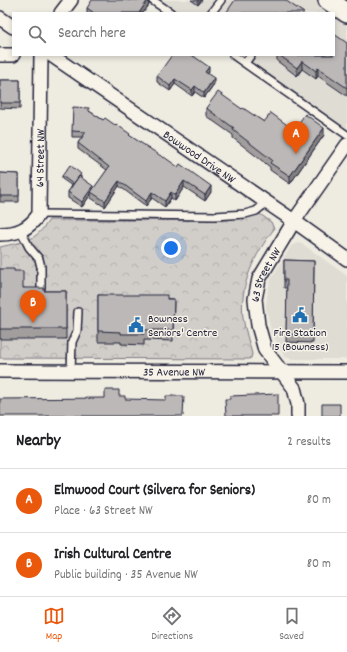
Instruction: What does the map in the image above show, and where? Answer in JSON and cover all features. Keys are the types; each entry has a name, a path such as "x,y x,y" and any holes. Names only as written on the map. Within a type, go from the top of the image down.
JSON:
{"street":[{"path":"63,12 71,0"},
{"path":"328,0 347,13"},
{"path":"0,18 12,26"},
{"path":"0,55 12,55"},
{"name":"64 Street NW","path":"39,214 41,56"},
{"name":"Bowwood Drive NW","path":"52,56 294,221 347,259"},
{"name":"63 Street NW","path":"298,416 298,404 294,388 265,350 258,325 255,299 259,279 294,221 347,145"},
{"path":"0,234 12,234 21,231 30,226 39,214"},
{"name":"35 Avenue NW","path":"0,371 347,372"}],"lane":[{"path":"152,0 170,12"},
{"path":"213,12 221,0"},
{"path":"234,56 347,135"},
{"path":"245,63 250,56"},
{"path":"39,214 215,216 244,214 256,211 266,202"},
{"path":"21,231 29,247 39,259 41,267 40,288"},
{"path":"71,371 72,342 78,331 78,312"}],"shaded area":[{"path":"152,0 347,0 347,135 234,56 335,56 335,12 170,12"},
{"path":"299,243 347,276 347,359 294,359 285,357 271,332 266,307 268,289 272,277 291,246"}],"green space":[{"path":"260,214 271,222 274,229 255,259 243,294 243,318 252,354 251,358 0,358 0,247 28,240 39,233 49,220 226,220"}],"building":[{"path":"92,0 148,0 140,12 93,12 87,8"},
{"path":"235,0 285,0 303,12 227,12"},
{"path":"335,35 347,43 347,88 318,68 316,71 302,61 297,68 280,56 335,56"},
{"path":"171,56 193,56 209,67 205,72 214,78 204,93 195,86 192,90 175,79 170,86 157,76"},
{"path":"0,80 20,80 20,103 0,103"},
{"path":"218,92 264,122 271,113 294,130 305,114 324,128 290,176 270,163 272,160 233,130 234,128 206,108"},
{"path":"73,107 89,108 89,111 103,120 105,118 115,125 116,124 130,134 129,135 164,158 178,167 180,164 211,186 205,195 184,181 175,195 171,192 165,201 152,192 146,201 119,181 105,201 91,192 109,167 78,143 86,132 72,131"},
{"path":"70,165 81,174 73,184 62,176"},
{"path":"0,173 19,174 19,196 0,196"},
{"path":"79,176 93,186 82,202 68,192"},
{"name":"Fire Station 15 (Bowness)","path":"284,260 314,261 313,335 286,334 287,280 284,280"},
{"path":"0,269 14,269 14,271 23,271 23,288 44,288 44,291 66,291 66,329 0,329"},
{"name":"Bowness Seniors' Centre","path":"98,295 167,295 167,299 174,299 173,330 144,330 144,334 121,334 121,332 98,331"},
{"path":"105,390 119,390 119,396 125,396 125,399 166,400 166,396 184,396 183,416 0,416 0,399 105,398"},
{"path":"278,394 278,416 226,416 225,399 230,399 230,396"},
{"path":"322,404 340,404 340,416 322,416"}],"place":[{"name":"Elmwood Court (Silvera for Seniors)","path":"296,154"},
{"name":"Fire Station 15 (Bowness)","path":"300,315"},
{"name":"Irish Cultural Centre","path":"33,323"},
{"name":"Bowness Seniors' Centre","path":"136,325"}]}
